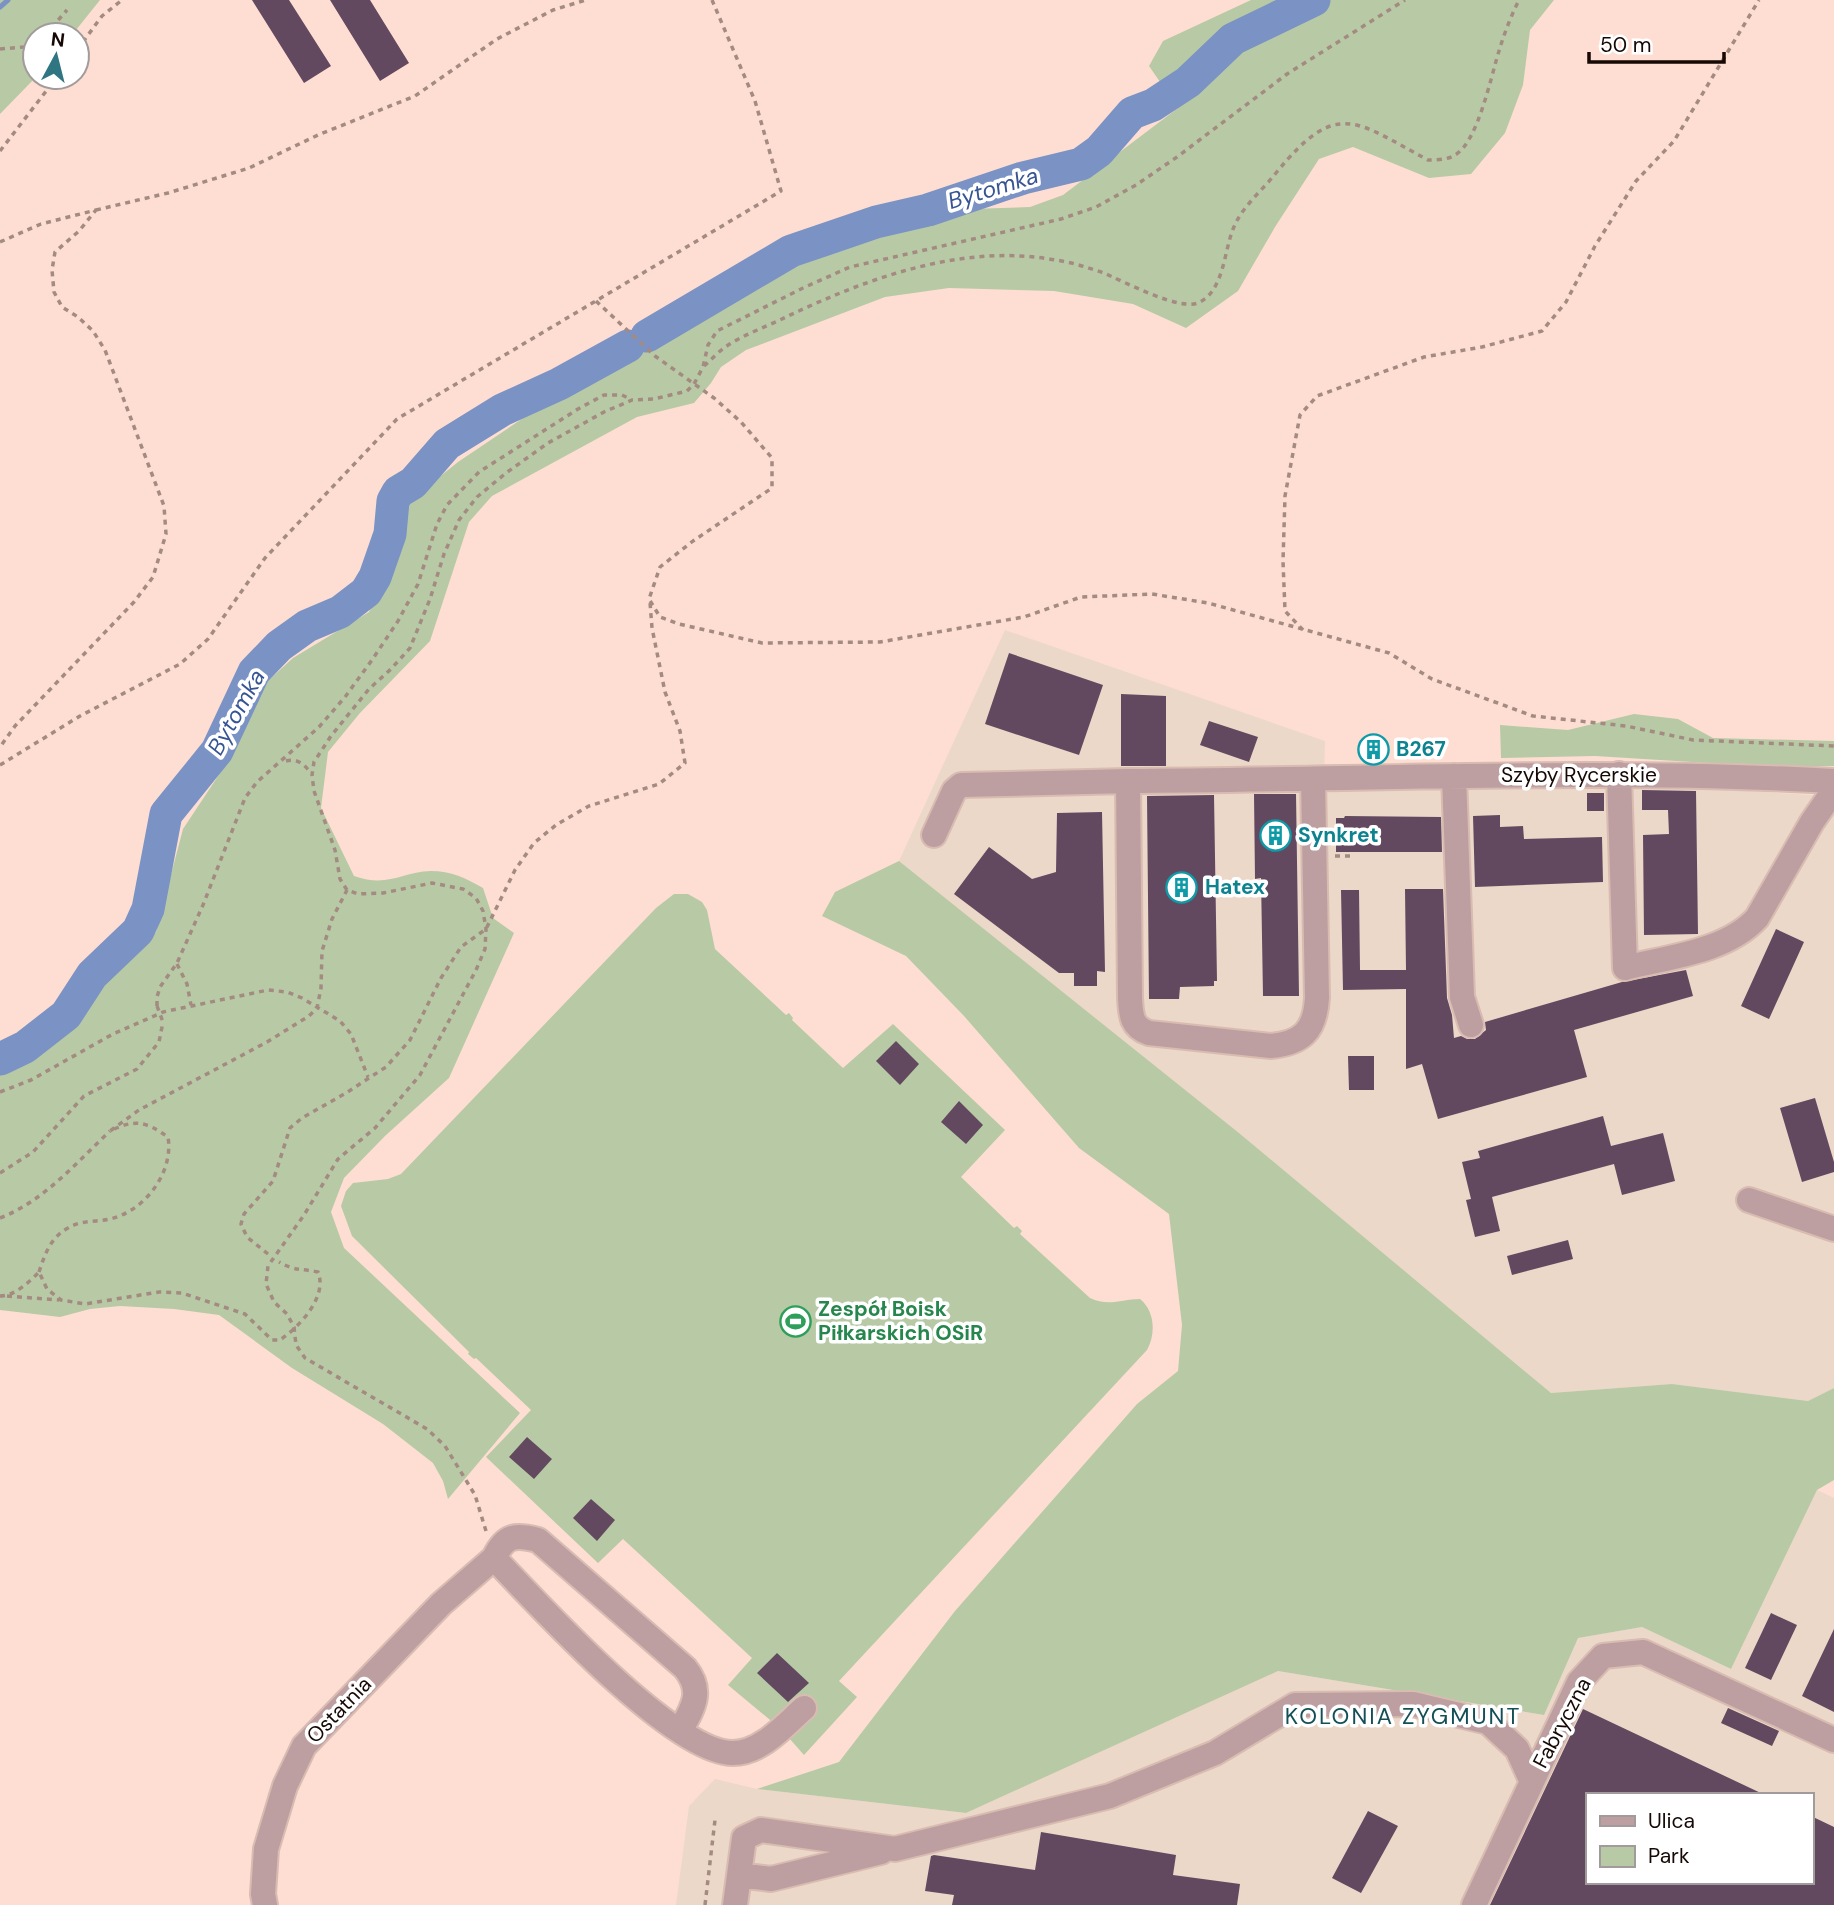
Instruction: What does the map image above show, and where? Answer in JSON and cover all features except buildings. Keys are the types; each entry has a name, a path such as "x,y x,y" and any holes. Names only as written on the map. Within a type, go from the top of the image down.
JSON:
{"street":[{"name":"Szyby Rycerskie","path":"934,835 954,791 961,785 1128,780 1619,774 1721,775 1834,781"},
{"path":"1619,774 1625,968 1715,945 1746,929 1757,918 1812,822 1834,790"},
{"path":"1454,776 1462,998 1471,1025"},
{"path":"1128,780 1130,998 1133,1023 1149,1033 1270,1046 1298,1039 1309,1029 1315,1016 1318,779"},
{"path":"1749,1200 1834,1229"},
{"name":"Ostatnia","path":"265,1905 266,1849 285,1786 304,1746 441,1604 494,1559 499,1548 509,1538 522,1536 538,1540 685,1668 695,1680 696,1691 690,1714 680,1731"},
{"path":"494,1559 596,1664 680,1731 716,1750 732,1754 752,1750 804,1708"},
{"name":"Fabryczna","path":"1474,1905 1579,1682 1603,1656 1643,1652 1834,1740"},
{"path":"739,1875 771,1880 1110,1796 1214,1753 1295,1705 1413,1704 1488,1722 1517,1749 1532,1782"},
{"path":"735,1905 744,1838 761,1830 895,1849"}],"path":[{"path":"91,31 102,16 122,0"},
{"path":"0,242 41,224 168,193 249,167 318,135 415,96 497,39 553,10 586,0"},
{"path":"0,765 80,716 180,664 208,639 265,558 397,419 781,191 755,101 712,0"},
{"path":"494,1559 475,1495 445,1446 426,1429 305,1358 296,1345 294,1327 287,1314 274,1302 266,1284 268,1266 304,1215 338,1159 375,1128 420,1074 485,949 483,911 476,898 463,889 432,883 383,893 358,894 347,890 340,879 335,850 314,791 314,762 369,689 391,670 410,648 430,599 443,554 458,520 477,497 548,443 632,400 654,399 687,391 703,367 708,345 717,331 850,267 1061,219 1096,207 1136,185 1177,157 1287,74 1405,0"},
{"path":"703,367 725,348 829,296 870,280 972,256 1026,256 1081,265 1177,303 1196,304 1206,299 1219,278 1232,230 1239,216 1302,142 1325,128 1343,123 1359,125 1378,132 1428,160 1455,155 1468,141 1478,119 1499,48 1520,0"},
{"path":"1305,632 1285,611 1283,561 1285,496 1300,415 1317,396 1424,357 1482,347 1542,331 1566,302 1595,246 1636,181 1674,141 1759,0"},
{"path":"57,21 67,10"},
{"path":"0,49 21,47"},
{"path":"0,151 46,91"},
{"path":"0,747 15,726 140,594 153,577 166,534 164,506 105,350 93,331 62,307 54,292 52,270 55,252 79,231 96,210"},
{"path":"268,1254 247,1237 242,1224 244,1214 273,1181 290,1128 386,1067 410,1040 441,978 461,947 486,929 515,870 534,843 556,825 589,806 659,784 685,763 680,731 665,692 649,599 660,567 693,541 772,488 772,458 741,422 655,356 596,301"},
{"path":"0,1173 33,1152 84,1096 137,1069 159,1042 163,1022 157,1006 160,987 177,963 222,860 245,798 257,782 319,727 345,697 398,621 418,584 437,524 447,505 479,472 578,408 604,395 622,395 632,400"},
{"path":"649,599 660,617 762,643 880,642 1024,617 1081,597 1152,594 1208,603 1305,632 1389,653 1432,679 1533,716 1626,726 1693,740 1834,746"},
{"path":"280,763 297,761 305,765 312,775"},
{"path":"0,1218 17,1211 44,1193 110,1132 139,1110 309,1017 317,1009 321,988 322,951 332,919 347,890"},
{"path":"177,963 187,984 191,1005"},
{"path":"0,1093 31,1080 122,1030 163,1012 268,990 287,992 302,998 340,1021 351,1034 368,1077"},
{"path":"6,1296 27,1284 39,1272 52,1239 69,1227 87,1221 111,1219 129,1212 159,1183 170,1149 168,1137 154,1127 141,1123 127,1123 110,1132"},
{"path":"0,1296 85,1304 159,1292 181,1293 245,1314 272,1340 280,1340 312,1307 318,1295 321,1278 318,1272 294,1270 279,1262"},
{"path":"39,1272 47,1289 61,1300"},
{"path":"705,1905 715,1820"}],"shaded area":[{"path":"1005,630 1325,741 1324,779 1620,783 1812,795 1834,794 1834,1388 1808,1401 1672,1384 1551,1393 1239,1133 899,861"},
{"path":"1817,1490 1834,1498 1834,1905 676,1905 689,1806 715,1779 757,1789 966,1813 1278,1671 1543,1715 1577,1638 1642,1627 1731,1669"}],"green space":[{"path":"0,0 100,0 83,21 21,21 22,91 0,114"},
{"path":"1251,0 1554,0 1530,30 1523,85 1505,133 1471,174 1429,178 1353,147 1319,159 1238,291 1186,328 1133,304 1054,291 949,288 885,297 746,350 721,367 694,403 637,417 492,496 469,522 430,641 360,713 328,752 321,808 354,876 385,880 431,871 458,876 483,888 493,918 514,933 449,1078 385,1136 344,1178 331,1212 344,1248 520,1413 448,1499 443,1481 433,1463 383,1424 292,1368 219,1315 120,1306 90,1309 60,1317 0,1310 0,1066 65,1034 95,993 156,932 183,829 234,752 259,689 293,658 369,612 402,543 408,502 458,462 535,410 626,361 796,260 970,209 1030,207 1063,195 1178,108 1149,66 1163,41"},
{"path":"1634,714 1678,719 1713,738 1834,741 1834,766 1773,767 1595,756 1501,758 1500,725 1568,730"},
{"path":"899,861 1239,1133 1551,1393 1672,1384 1808,1401 1834,1388 1834,1480 1817,1490 1731,1669 1642,1627 1578,1638 1544,1715 1278,1671 966,1813 757,1789 839,1762 955,1611 1137,1404 1178,1371 1182,1325 1169,1214 1079,1148 964,1016 906,956 822,916 835,892"},
{"name":"Zespół Boisk Piłkarskich OSiR","path":"674,894 688,894 702,902 707,910 715,949 786,1015 789,1013 792,1020 843,1068 893,1024 1005,1130 961,1177 1014,1228 1017,1226 1022,1231 1020,1234 1090,1298 1109,1302 1140,1299 1151,1316 1153,1330 1147,1350 839,1681 857,1697 804,1755 781,1729 728,1685 752,1658 623,1539 598,1563 486,1457 531,1410 476,1358 468,1354 469,1352 352,1236 341,1206 346,1191 353,1183 388,1179 401,1174 656,908"}],"waterway":[{"path":"0,7 8,0"},
{"name":"Bytomka","path":"647,336 791,251 876,222 928,210 1023,178 1081,164 1099,151 1132,113 1153,105 1188,82 1233,39 1314,0"},
{"name":"Bytomka","path":"0,1059 25,1047 66,1015 92,975 138,931 148,909 166,814 217,751 254,672 279,646 307,626 340,612 366,592 375,577 390,534 393,501 398,492 413,483 447,444 502,410 559,384 628,346"}],"place":[{"name":"B267","path":"1373,749"},
{"name":"Synkret","path":"1275,835"},
{"name":"Hatex","path":"1182,887"},
{"name":"Zespół Boisk Piłkarskich OSiR","path":"795,1321"}],"district":[{"name":"KOLONIA ZYGMUNT","path":"1403,1716"}]}
